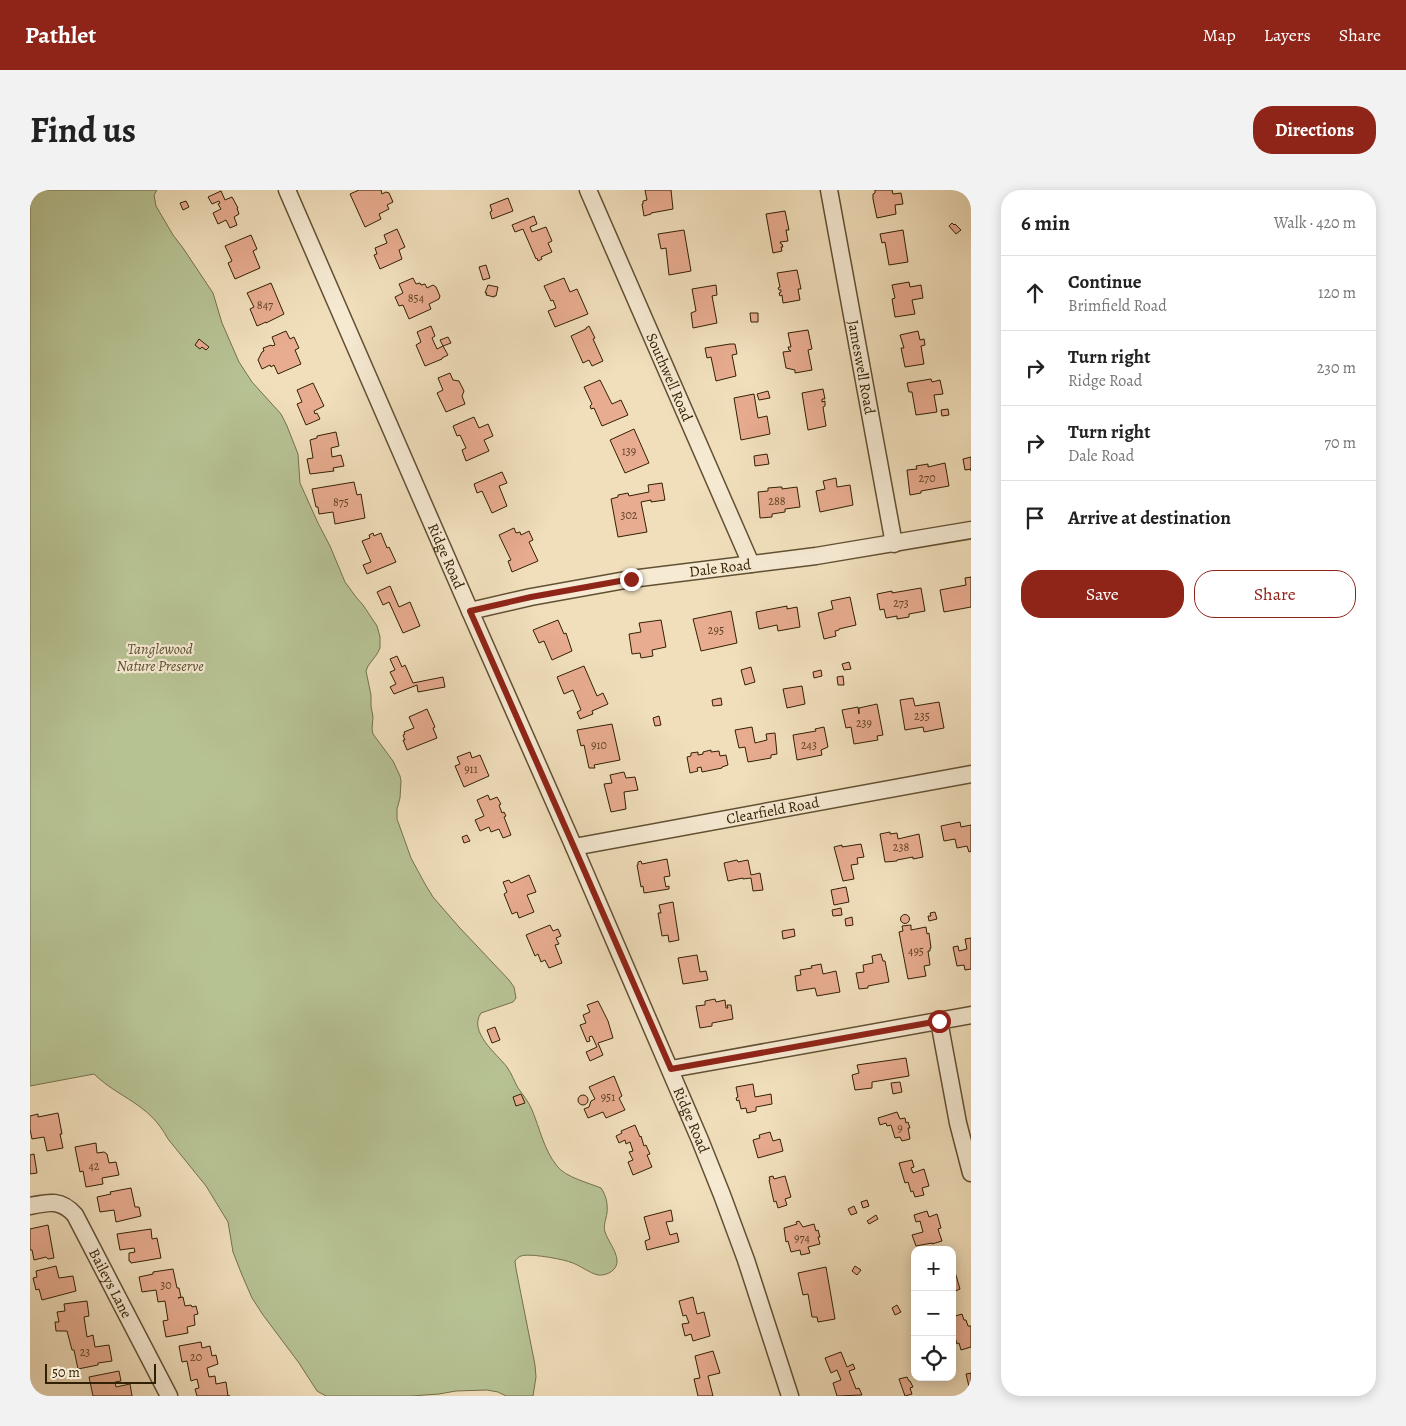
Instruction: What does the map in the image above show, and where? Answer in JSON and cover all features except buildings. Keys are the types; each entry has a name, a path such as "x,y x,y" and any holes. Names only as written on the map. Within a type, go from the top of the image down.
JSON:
{"street":[{"name":"Ridge Road","path":"287,190 671,1069 722,1195 749,1269 790,1396"},
{"name":"Southwell Road","path":"588,190 751,564"},
{"name":"Jameswell Road","path":"829,190 894,544"},
{"name":"Dale Road","path":"470,611 523,598 605,583 834,553 971,530"},
{"name":"Clearfield Road","path":"574,847 971,774"},
{"path":"671,1069 971,1015"},
{"path":"939,1021 958,1123 971,1173"},
{"name":"Baileys Lane","path":"30,1206 53,1202 69,1208 75,1215 169,1396"}],"green space":[{"name":"Tanglewood Nature Preserve","path":"30,190 157,190 154,195 156,206 173,235 213,293 222,323 239,362 252,382 281,414 298,454 300,483 318,523 345,582 377,626 380,648 366,671 371,695 372,729 373,734 393,761 400,776 400,798 397,819 411,858 433,897 514,987 516,998 513,1002 481,1013 478,1020 478,1028 485,1042 507,1067 529,1104 545,1146 557,1166 571,1176 601,1188 606,1200 607,1216 604,1229 617,1260 616,1267 611,1272 598,1275 570,1262 538,1256 525,1255 518,1257 515,1261 535,1365 536,1377 533,1396 506,1396 487,1390 411,1396 326,1396 317,1391 252,1298 233,1252 228,1222 206,1186 152,1117 94,1074 30,1086"}],"route":[{"path":"631,579 596,584 470,611 671,1069 939,1021"}]}
